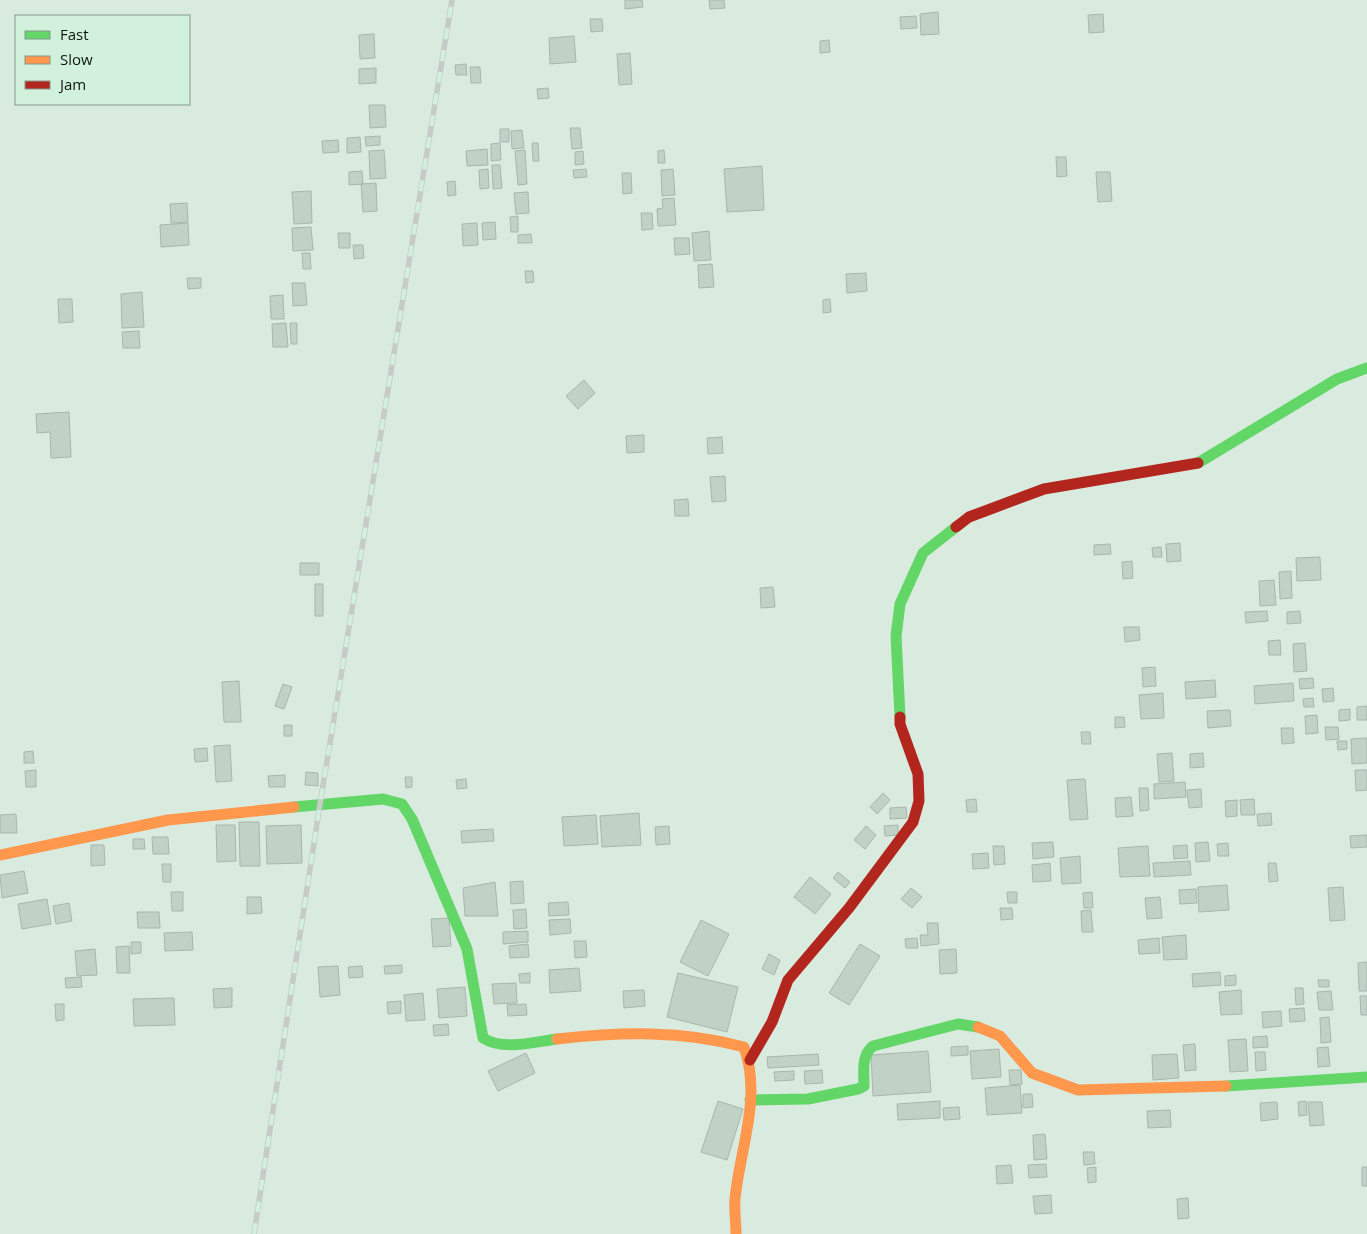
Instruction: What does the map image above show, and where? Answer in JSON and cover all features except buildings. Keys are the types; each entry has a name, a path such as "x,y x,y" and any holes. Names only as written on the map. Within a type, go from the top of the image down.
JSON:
{"street":[{"path":"750,1060 772,1022 788,980 849,908 913,822 919,801 918,774 900,724 896,636 900,604 923,553 969,518 1044,489 1196,464 1337,379 1367,368"},
{"path":"0,856 168,820 383,799 402,804 412,819 467,949 483,1038 492,1044 502,1045 639,1033 719,1038 744,1047 750,1060 750,1100 735,1200 736,1234"},
{"path":"750,1100 808,1099 858,1089 864,1086 864,1059 867,1051 873,1046 958,1024 978,1027 1000,1036 1032,1073 1078,1090 1279,1084 1367,1077"}],"railway":[{"path":"254,1234 320,804 452,0"}],"traffic: fast":[{"path":"1198,463 1337,379 1367,368"},
{"path":"900,717 896,636 900,604 923,553 956,527"},
{"path":"294,807 383,799 402,804 412,819 467,949 483,1038 491,1042 509,1045 557,1039"},
{"path":"750,1100 808,1099 858,1089 864,1086 865,1059 873,1046 958,1024 978,1027"},
{"path":"1226,1086 1367,1077"}],"traffic: slow":[{"path":"0,855 168,820 294,807"},
{"path":"978,1027 1000,1036 1032,1073 1078,1090 1226,1086"},
{"path":"557,1039 651,1034 721,1041 744,1047 751,1085 748,1123 735,1199 736,1234"}],"traffic: jam":[{"path":"956,527 969,517 1044,489 1198,463"},
{"path":"750,1060 772,1022 788,980 849,908 913,822 919,801 918,774 900,724 900,717"}]}
